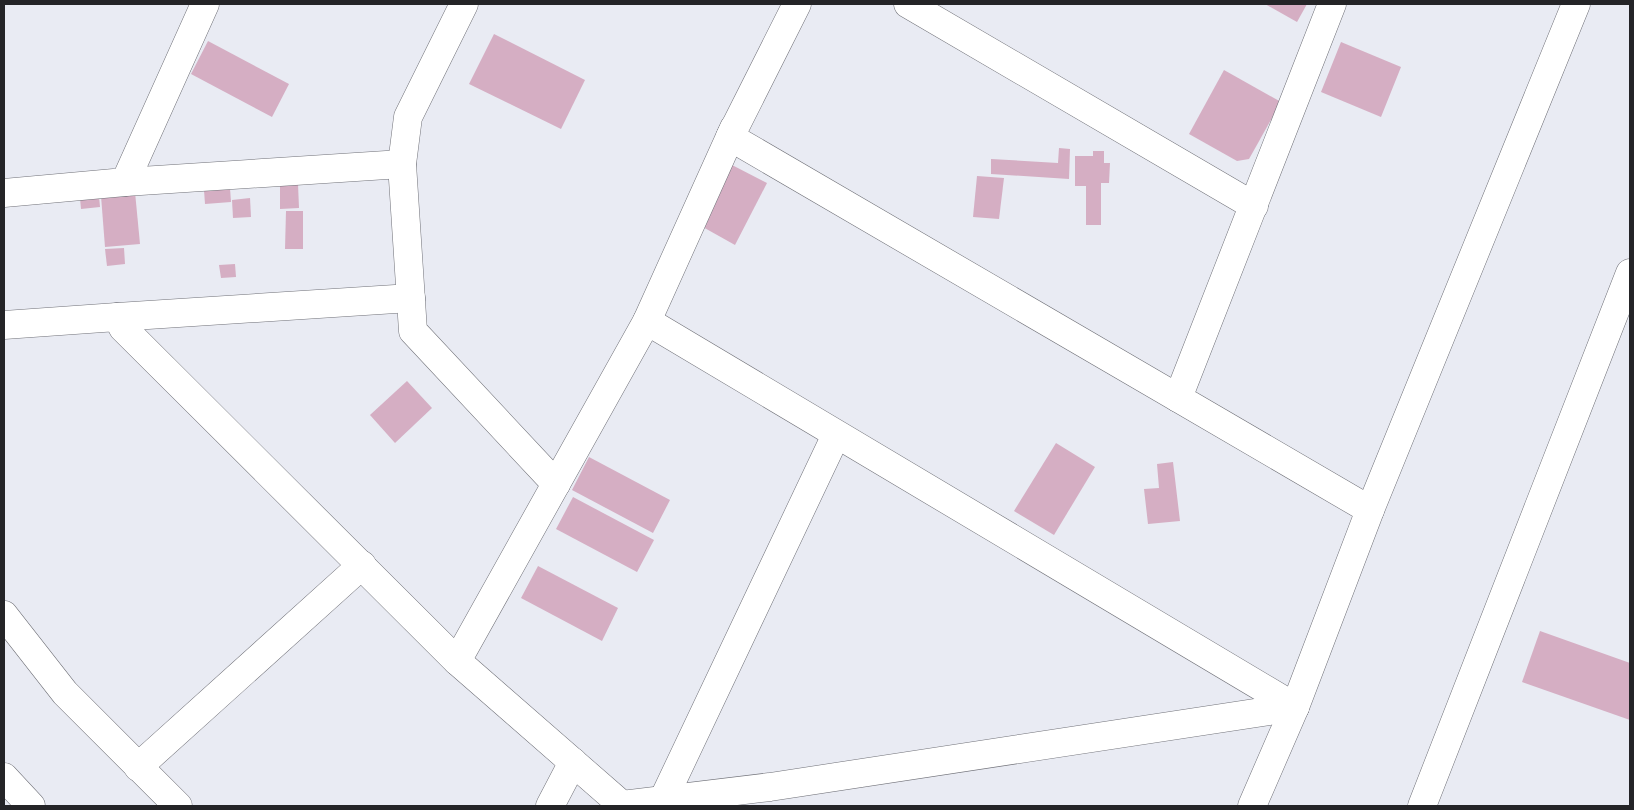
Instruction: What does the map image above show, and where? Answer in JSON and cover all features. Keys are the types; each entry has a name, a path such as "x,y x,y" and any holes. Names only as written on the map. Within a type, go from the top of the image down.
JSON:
{"main road":[{"path":"124,182 205,4"},
{"path":"464,4 408,117 402,164 413,331 556,484"},
{"path":"457,661 647,321 732,132 797,4"},
{"path":"908,4 1254,206"},
{"path":"1178,398 1332,4"},
{"path":"1252,806 1295,707 1370,510 1576,4"},
{"path":"732,132 1178,398 1370,510"},
{"path":"4,193 124,182 402,164"},
{"path":"1422,806 1630,273"},
{"path":"4,325 411,298"},
{"path":"118,317 124,328 457,661 622,805 770,787 1295,707"},
{"path":"647,321 1295,707"},
{"path":"662,800 836,434"},
{"path":"138,767 362,565"},
{"path":"4,615 65,693 178,806"},
{"path":"550,806 573,762"},
{"path":"4,777 31,806"}],"building":[{"path":"1265,4 1307,4 1297,22"},
{"path":"494,34 585,80 561,129 469,84"},
{"path":"208,41 289,84 272,117 191,74"},
{"path":"1341,42 1401,67 1381,117 1321,92"},
{"path":"1224,70 1281,102 1249,159 1237,161 1189,134"},
{"path":"1059,148 1070,149 1069,179 991,174 991,159 1058,163"},
{"path":"1093,151 1104,151 1104,163 1110,163 1109,183 1101,183 1101,225 1086,225 1086,186 1075,186 1075,156 1093,156"},
{"path":"732,165 767,183 735,245 701,226"},
{"path":"977,176 1004,178 999,219 973,217"},
{"path":"298,184 299,208 280,209 280,185"},
{"path":"230,188 231,202 205,204 204,190"},
{"path":"135,192 140,244 105,247 101,196"},
{"path":"99,196 100,207 81,209 80,198"},
{"path":"250,198 251,217 233,218 232,200"},
{"path":"286,211 303,211 303,249 285,249"},
{"path":"124,248 125,264 107,266 105,249"},
{"path":"235,264 236,277 221,278 219,265"},
{"path":"407,381 432,408 395,443 370,415"},
{"path":"1056,443 1095,467 1054,535 1014,511"},
{"path":"589,457 670,500 653,533 572,490"},
{"path":"1173,462 1180,521 1148,524 1144,489 1159,488 1157,464"},
{"path":"573,497 654,540 637,572 556,529"},
{"path":"538,566 618,608 602,641 521,598"},
{"path":"1540,631 1630,663 1630,720 1522,682"}]}
